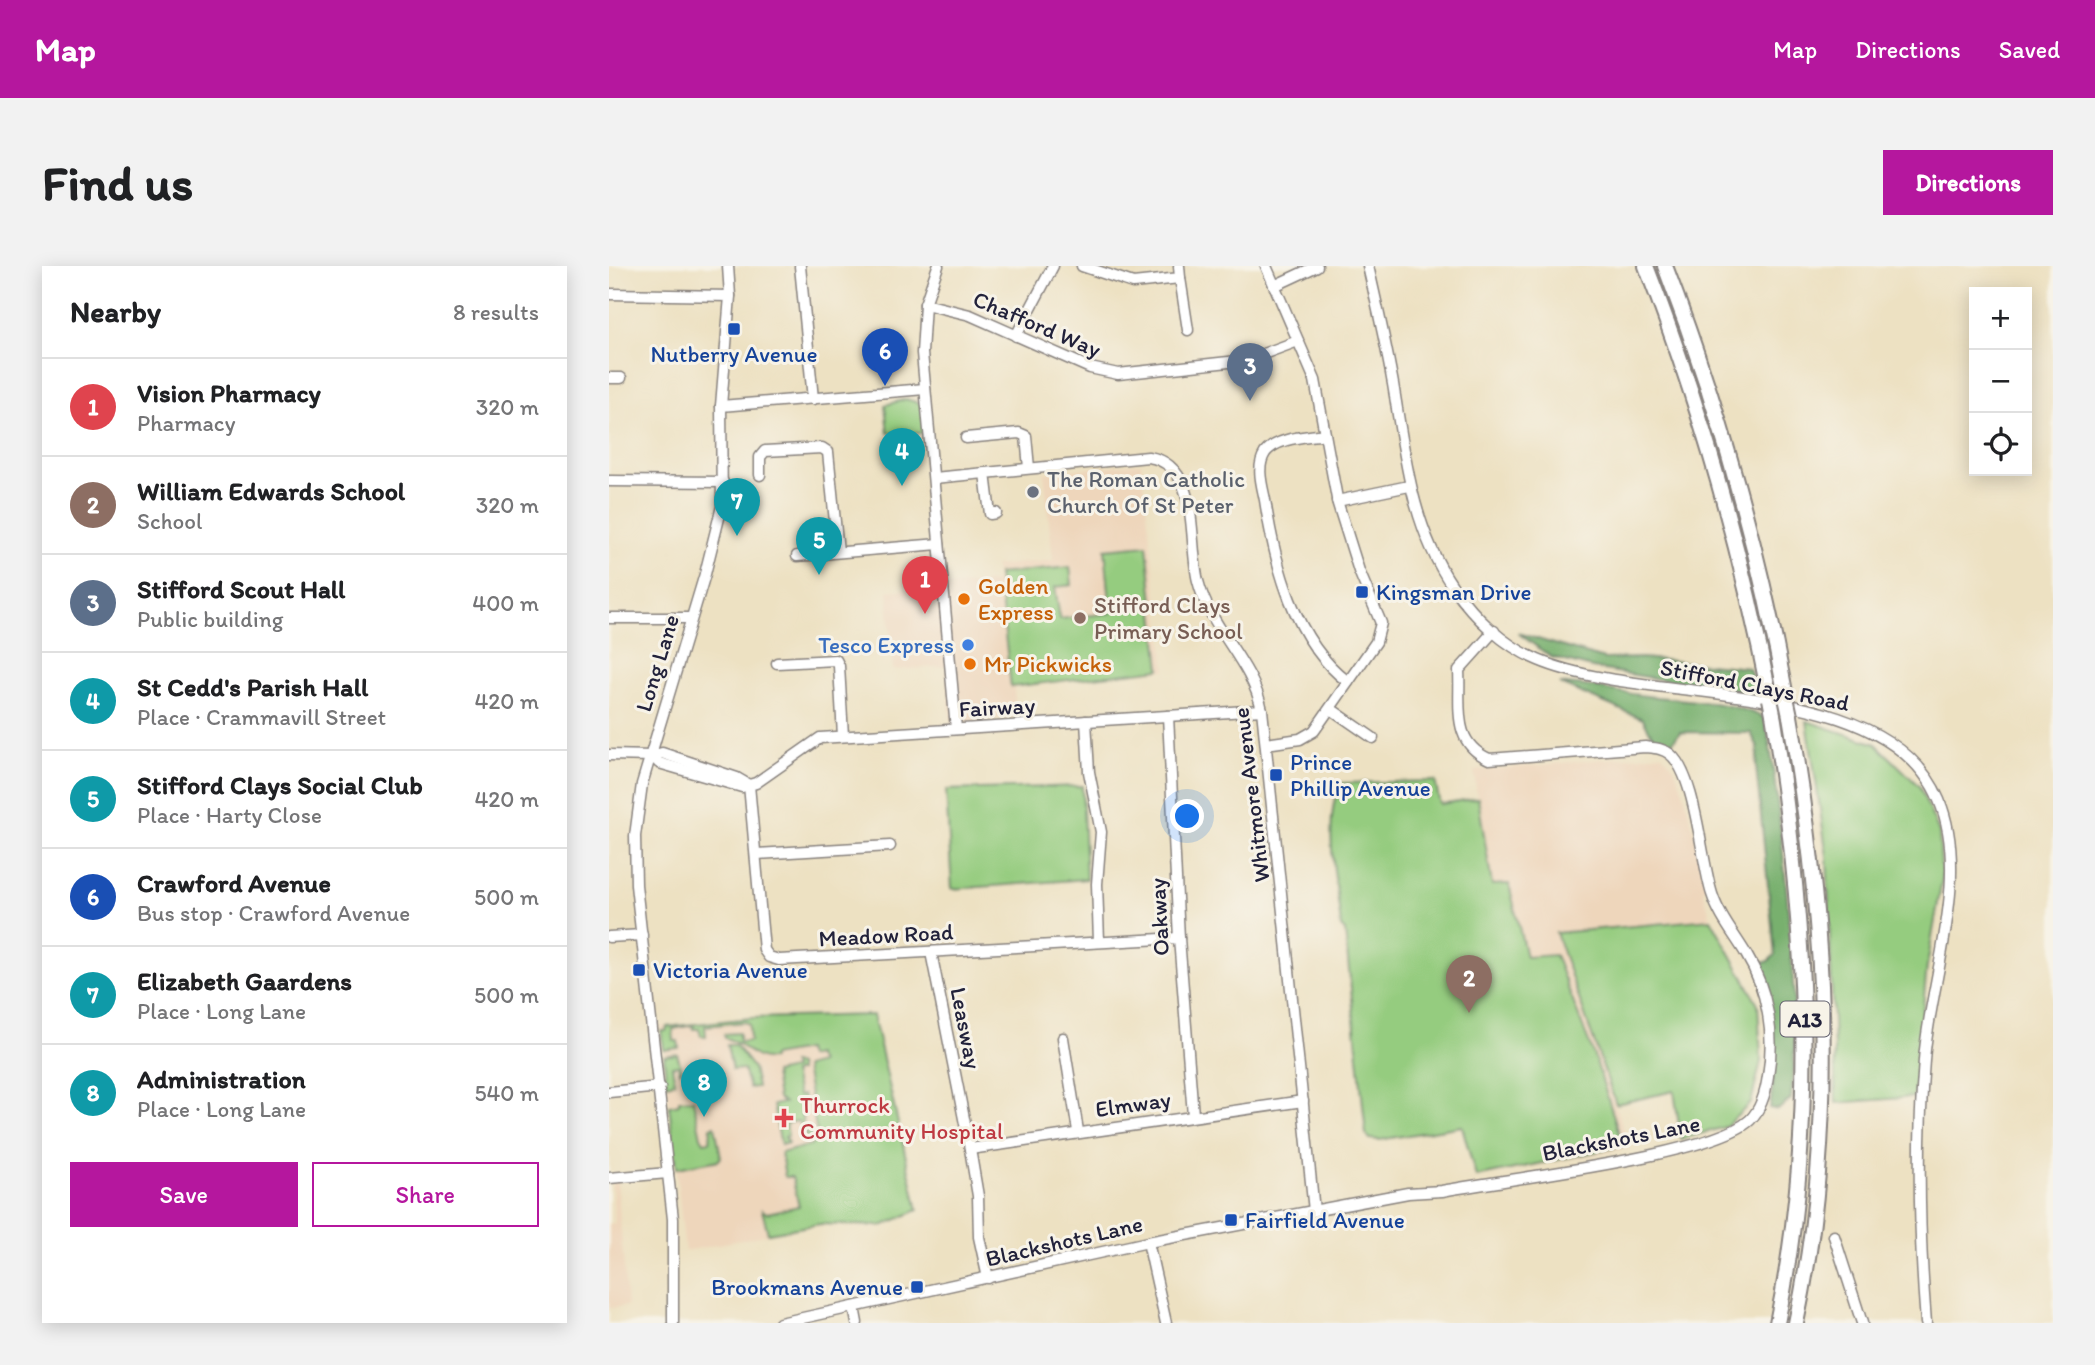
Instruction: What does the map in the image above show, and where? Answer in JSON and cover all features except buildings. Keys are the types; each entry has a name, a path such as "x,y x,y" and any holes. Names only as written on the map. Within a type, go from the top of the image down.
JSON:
{"highway":[{"name":"A13","path":"1646,266 1694,397 1722,491 1773,714 1795,861 1805,1044 1800,1174 1777,1323"},
{"name":"A13","path":"1665,266 1705,377 1739,491 1764,590 1788,709 1812,870 1824,1042 1817,1196 1795,1323"}],"street":[{"name":"Long Lane","path":"673,1323 673,1219 642,935 635,835 642,784 717,529 723,482 721,406 730,296 728,266"},
{"path":"800,266 813,399"},
{"path":"938,266 925,304 922,339 956,729"},
{"path":"1016,336 1053,266"},
{"path":"1082,266 1133,283 1180,278"},
{"path":"1179,266 1188,330"},
{"path":"1266,266 1315,380 1337,501 1350,546 1381,624 1376,642 1331,709 1307,736 1266,744"},
{"path":"1274,286 1317,266"},
{"name":"Stifford Clays Road","path":"1369,266 1393,386 1409,486 1426,538 1452,585 1494,631 1538,660 1573,672 1724,695 1834,716 1870,730 1899,747 1925,774 1940,801 1951,866 1929,1017 1921,1113 1919,1216 1926,1323"},
{"path":"609,294 730,296"},
{"name":"Chafford Way","path":"925,304 970,315 1090,368 1118,374 1140,374 1247,360 1298,341"},
{"path":"721,406 925,389"},
{"path":"965,438 1019,433 1026,436 1029,468"},
{"path":"1325,434 1273,446 1261,460 1260,474 1272,543 1283,583 1325,663 1348,682"},
{"path":"760,475 760,457 765,451 823,447 828,452 838,552"},
{"name":"Whitmore Avenue","path":"934,478 1148,457 1174,468 1185,487 1201,593 1254,683 1262,710 1314,1212"},
{"path":"985,473 990,514 996,513"},
{"path":"609,481 723,482"},
{"path":"1337,501 1409,486"},
{"path":"797,556 939,544"},
{"path":"609,618 691,618"},
{"name":"Blackshots Lane","path":"780,1323 1148,1242 1590,1165 1708,1141 1726,1135 1750,1119 1764,1092 1772,1054 1769,1013 1761,984 1748,956 1723,919 1712,894 1696,820 1679,764 1663,749 1645,747 1489,759 1471,751 1462,733 1459,670 1494,631"},
{"path":"777,663 836,660 839,666 843,736"},
{"path":"1331,709 1373,738"},
{"name":"Fairway","path":"749,785 820,738 1262,710"},
{"name":"Oakway","path":"1168,716 1179,938 1193,1115"},
{"path":"1086,721 1089,772 1101,832 1097,884 1099,942"},
{"path":"609,755 652,756 662,753 737,778 749,785"},
{"name":"Meadow Road","path":"749,785 762,934 764,950 769,957 779,960 1179,938"},
{"path":"757,854 890,846"},
{"path":"609,937 642,935"},
{"name":"Leasway","path":"931,952 978,1196 979,1237 988,1278"},
{"path":"1063,1038 1078,1131"},
{"path":"609,1091 660,1087"},
{"name":"Elmway","path":"969,1149 1078,1131 1303,1101"},
{"path":"609,1178 668,1172"},
{"path":"1833,1236 1862,1323"},
{"path":"1148,1242 1166,1323"},
{"path":"854,1307 857,1323"}],"shaded area":[{"name":"Stifford Clays Primary School","path":"1141,463 1166,670 1014,686 1016,716 951,723 946,666 893,670 888,591 997,582 995,566 1053,560 1044,473"},
{"path":"1662,754 1674,767 1684,794 1709,887 1703,889 1711,919 1557,934 1630,1148 1476,1177 1462,1126 1379,1140 1370,1139 1366,1134 1331,819 1333,800 1340,783 1435,781 1440,804 1477,798 1474,771"},
{"name":"Thurrock Community Hospital","path":"873,1015 918,1210 882,1226 819,1224 685,1251 661,1027 752,1018"},
{"path":"617,1181 627,1306 609,1308 609,1224 615,1223 612,1182"}],"green space":[{"path":"906,399 922,404 924,433 888,433 885,405"},
{"path":"1147,545 1160,669 1011,687 998,574 1070,567 1072,585 1055,587 1060,619 1111,613 1105,549"},
{"path":"1518,633 1604,659 1642,658 1749,668 1757,692 1755,695 1592,668 1551,657"},
{"path":"1560,684 1722,704 1765,718 1781,830 1794,998 1791,1099 1778,1110 1770,1108 1774,1069 1773,1035 1758,963 1767,962 1775,955 1756,766 1758,748 1751,733 1680,732 1672,743 1656,742 1643,719"},
{"path":"1807,721 1876,744 1919,786 1939,832 1942,880 1927,966 1914,1097 1836,1103 1827,856"},
{"path":"1435,781 1440,804 1478,798 1492,885 1509,884 1526,957 1555,955 1596,1061 1623,1146 1476,1177 1462,1126 1379,1140 1370,1139 1366,1134 1345,931 1341,927 1332,854 1335,800 1340,783"},
{"path":"1082,786 1086,879 952,889 946,790"},
{"path":"1711,919 1758,1004 1761,1061 1751,1103 1725,1127 1681,1139 1674,1091 1616,1104 1556,933"},
{"path":"873,1015 918,1210 882,1226 820,1224 768,1233 762,1210 767,1213 799,1206 792,1177 785,1177 781,1153 811,1145 818,1139 805,1067 820,1063 816,1055 808,1057 806,1050 772,1056 772,1059 759,1058 725,1038 724,1034 739,1033 739,1042 750,1041 749,1024 744,1022 705,1026 706,1036 701,1036 699,1029 694,1029 693,1025 673,1029 674,1041 678,1041 679,1048 664,1050 661,1031 666,1031 667,1027 752,1018"},
{"path":"727,1045 735,1045 753,1068 757,1087 749,1088 743,1069 732,1070"},
{"path":"677,1054 682,1069 680,1072 678,1065 672,1066 675,1082 666,1084 664,1056"},
{"path":"792,1063 798,1065 799,1071 793,1073 798,1096 803,1095 805,1101 800,1102 804,1132 798,1121 786,1123 788,1136 785,1137 788,1143 781,1145 773,1105 784,1103 778,1099 774,1073 793,1069"},
{"path":"693,1099 701,1137 704,1142 710,1141 711,1127 715,1126 721,1157 719,1160 677,1168 669,1106 679,1104 679,1100"},
{"path":"804,1133 811,1133 812,1137 808,1140"}],"place":[{"name":"Nutberry Avenue","path":"734,329"},
{"name":"Crawford Avenue","path":"885,386"},
{"name":"Stifford Scout Hall","path":"1250,401"},
{"name":"St Cedd's Parish Hall","path":"902,486"},
{"name":"The Roman Catholic Church Of St Peter","path":"1033,492"},
{"name":"Elizabeth Gaardens","path":"737,536"},
{"name":"Stifford Clays Social Club","path":"819,575"},
{"name":"Kingsman Drive","path":"1362,592"},
{"name":"Golden Express","path":"964,599"},
{"name":"Vision Pharmacy","path":"925,614"},
{"name":"Stifford Clays Primary School","path":"1080,618"},
{"name":"Tesco Express","path":"968,645"},
{"name":"Mr Pickwicks","path":"970,664"},
{"name":"Prince Phillip Avenue","path":"1276,775"},
{"name":"Victoria Avenue","path":"639,970"},
{"name":"William Edwards School","path":"1469,1013"},
{"name":"Administration","path":"704,1117"},
{"name":"Thurrock Community Hospital","path":"784,1118"},
{"name":"Fairfield Avenue","path":"1231,1220"},
{"name":"Brookmans Avenue","path":"917,1287"}]}
